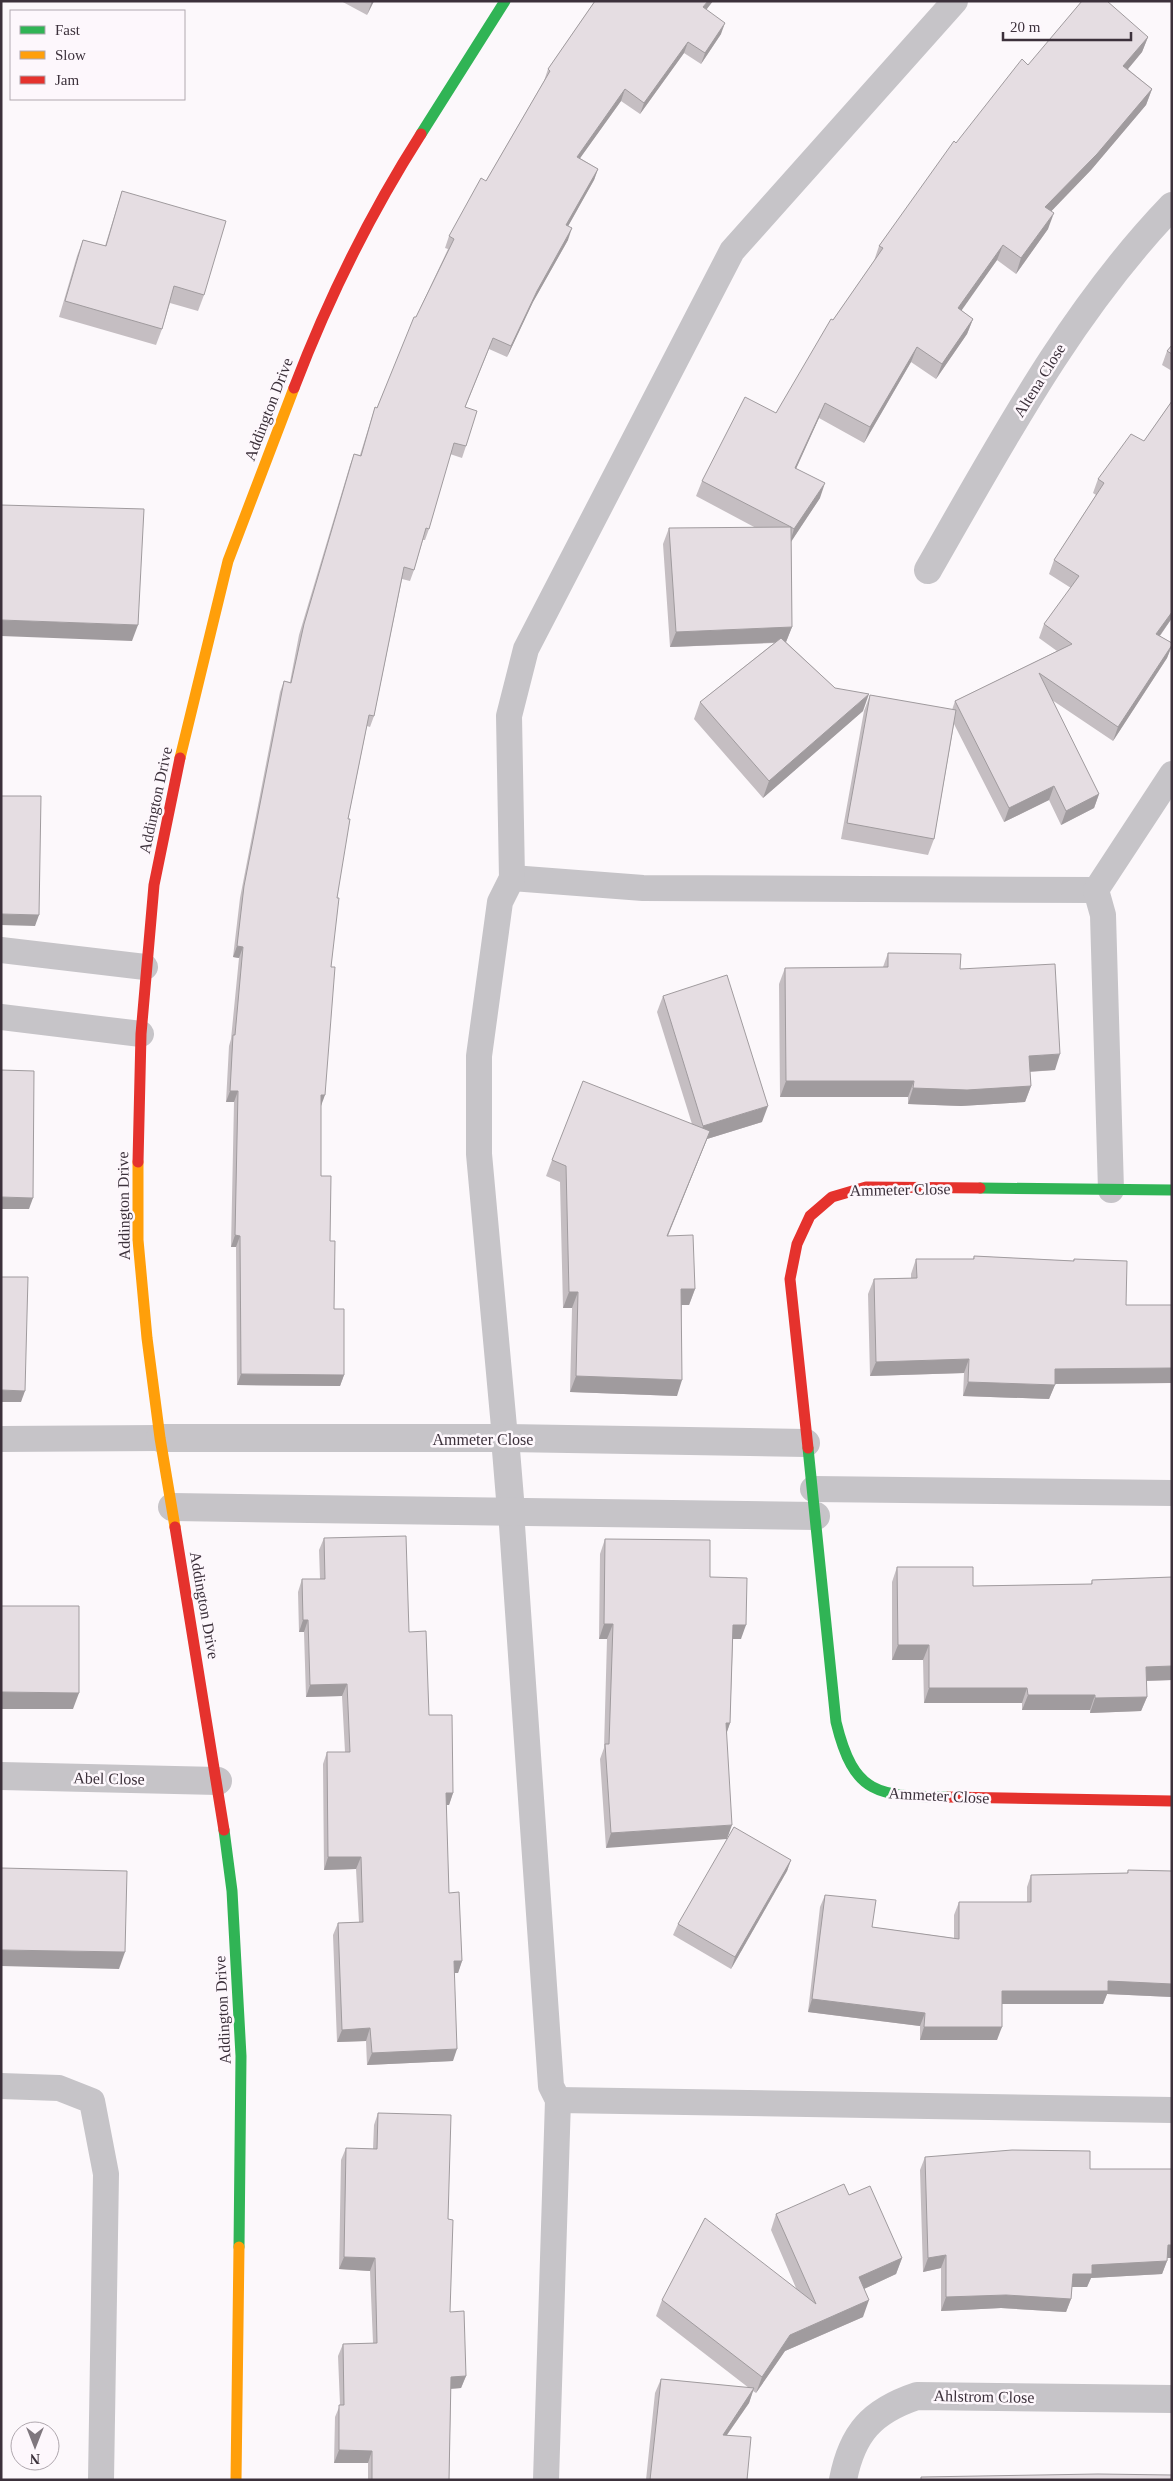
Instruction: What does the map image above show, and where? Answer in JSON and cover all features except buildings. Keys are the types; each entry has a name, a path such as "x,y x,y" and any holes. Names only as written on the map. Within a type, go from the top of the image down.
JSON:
{"street":[{"name":"Addington Drive","path":"236,2480 241,2056 232,1891 218,1780 160,1438 147,1338 138,1240 138,1104 145,967 154,885 169,805 209,630 228,561 250,501 312,340 348,264 387,188 505,1"},
{"name":"Altena Close","path":"928,570 1025,402 1070,330 1141,238 1172,206"},
{"name":"Ammeter Close","path":"1172,1190 866,1187 845,1189 825,1200 811,1212 800,1234 794,1253 790,1279 836,1722 849,1766 859,1778 877,1791 898,1796 1172,1801"},
{"name":"Ammeter Close","path":"160,1438 505,1438 806,1443"},
{"path":"505,1438 511,1511"},
{"path":"172,1507 816,1516"},
{"name":"Abel Close","path":"1,1776 218,1780"},
{"name":"Ahlstrom Close","path":"843,2480 848,2456 874,2416 898,2402 917,2396 1172,2399"}],"lane":[{"path":"505,1438 479,1154 479,1056 500,902 512,878 509,716 526,649 732,251 955,1"},
{"path":"1110,1190 1103,915 1096,890 1172,774"},
{"path":"512,878 643,888 1096,890"},
{"path":"1,950 145,967"},
{"path":"1,1017 142,1034"},
{"path":"1,1439 160,1438"},
{"path":"813,1489 1172,1493"},
{"path":"511,1511 551,2086 558,2100 546,2480"},
{"path":"1,2086 59,2088 92,2101 106,2174 101,2480"},
{"path":"558,2100 1172,2110"}],"traffic: fast":[{"path":"421,134 505,1"},
{"path":"980,1188 1172,1190"},
{"path":"808,1448 836,1722 843,1746 851,1765 861,1778 872,1787 904,1795 948,1797"},
{"path":"224,1830 232,1891 241,2056 239,2247"}],"traffic: slow":[{"path":"180,758 228,561 294,388"},
{"path":"138,1162 138,1240 147,1338 160,1438 175,1527"},
{"path":"236,2480 239,2247"}],"traffic: jam":[{"path":"294,388 321,322 351,258 384,195 421,134"},
{"path":"138,1162 141,1034 154,885 180,758"},
{"path":"808,1448 790,1279 797,1244 810,1216 832,1197 866,1187 980,1188"},
{"path":"175,1527 224,1830"},
{"path":"948,1797 1172,1801"}]}
